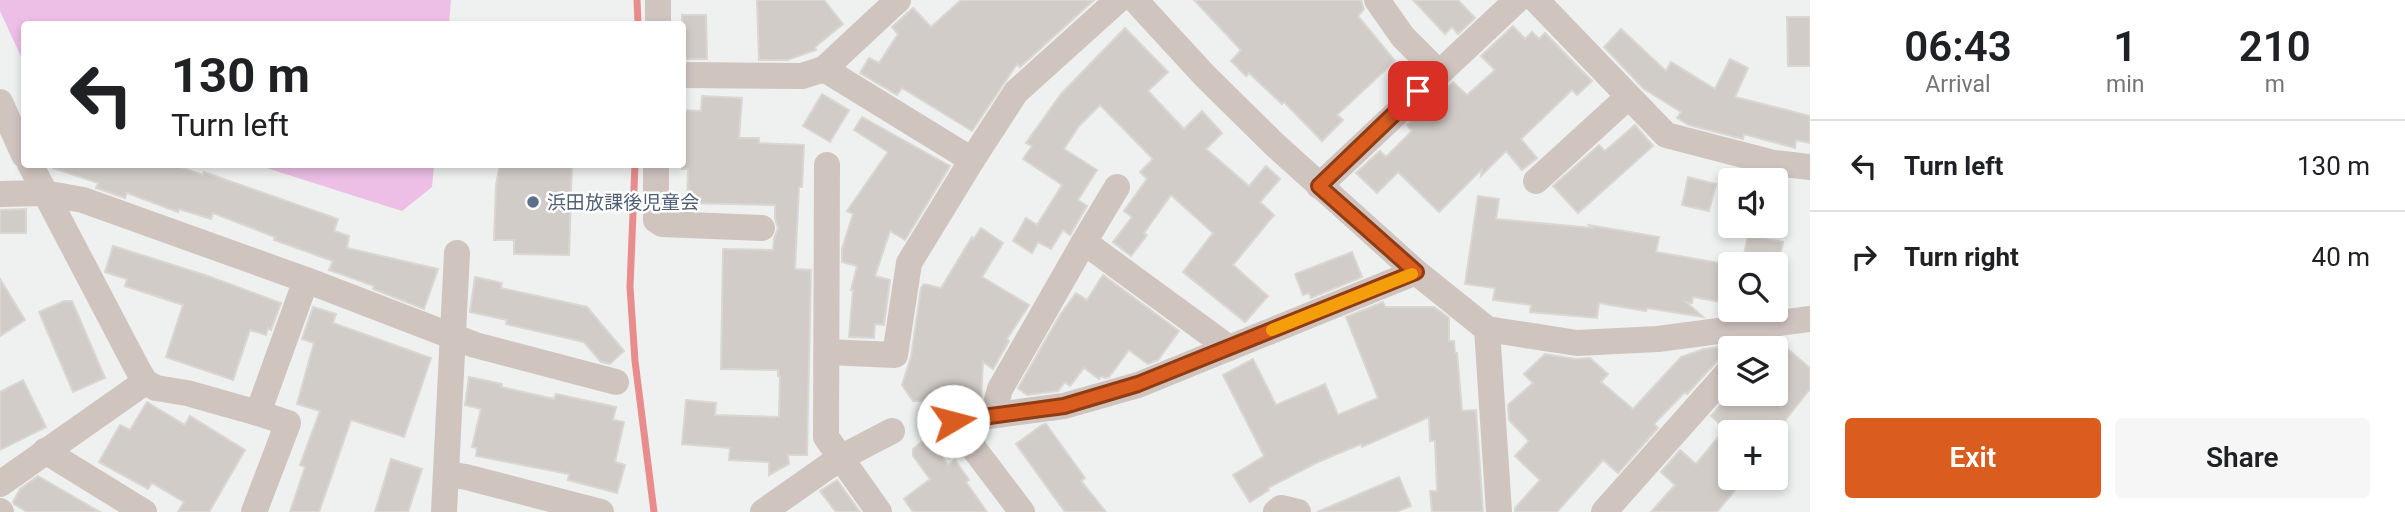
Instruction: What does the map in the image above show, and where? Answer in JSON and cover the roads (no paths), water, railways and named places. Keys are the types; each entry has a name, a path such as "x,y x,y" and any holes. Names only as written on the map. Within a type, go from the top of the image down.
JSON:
{"street":[{"path":"658,0 658,21"},
{"path":"686,75 802,76 824,69 898,0"},
{"path":"827,352 895,355 909,263 972,160 1016,92 1118,0"},
{"path":"1135,0 1205,76 1275,145 1416,272 1487,329 1577,343 1658,339 1810,319"},
{"path":"1377,0 1404,37 1438,72"},
{"path":"1319,186 1517,0"},
{"path":"1536,0 1666,135 1774,163 1810,167"},
{"path":"824,69 972,160"},
{"path":"1536,181 1628,97"},
{"path":"0,102 21,148"},
{"path":"827,165 826,437 879,512"},
{"path":"32,168 145,382 156,388 187,393 288,423 254,512"},
{"path":"656,168 654,213 656,220 662,224 762,228"},
{"path":"993,415 1000,389 1117,187"},
{"path":"0,194 44,193 83,200 306,280 475,345 616,382"},
{"path":"1084,242 1229,348"},
{"path":"444,512 457,253"},
{"path":"1023,512 953,421 1064,406 1138,384 1416,272"},
{"path":"258,413 306,280"},
{"path":"1760,336 1770,325"},
{"path":"1487,329 1499,512"},
{"path":"0,484 145,382"},
{"path":"1604,512 1718,384"},
{"path":"764,512 840,458 892,431"},
{"path":"45,452 144,512"},
{"path":"446,474 467,477 586,510"},
{"path":"1276,512 1281,509 1298,512"}],"waterway":[{"path":"637,0 638,21"},
{"path":"635,168 630,287 635,361 654,512"}],"place":[{"name":"浜田放課後児童会","path":"533,202"}]}
